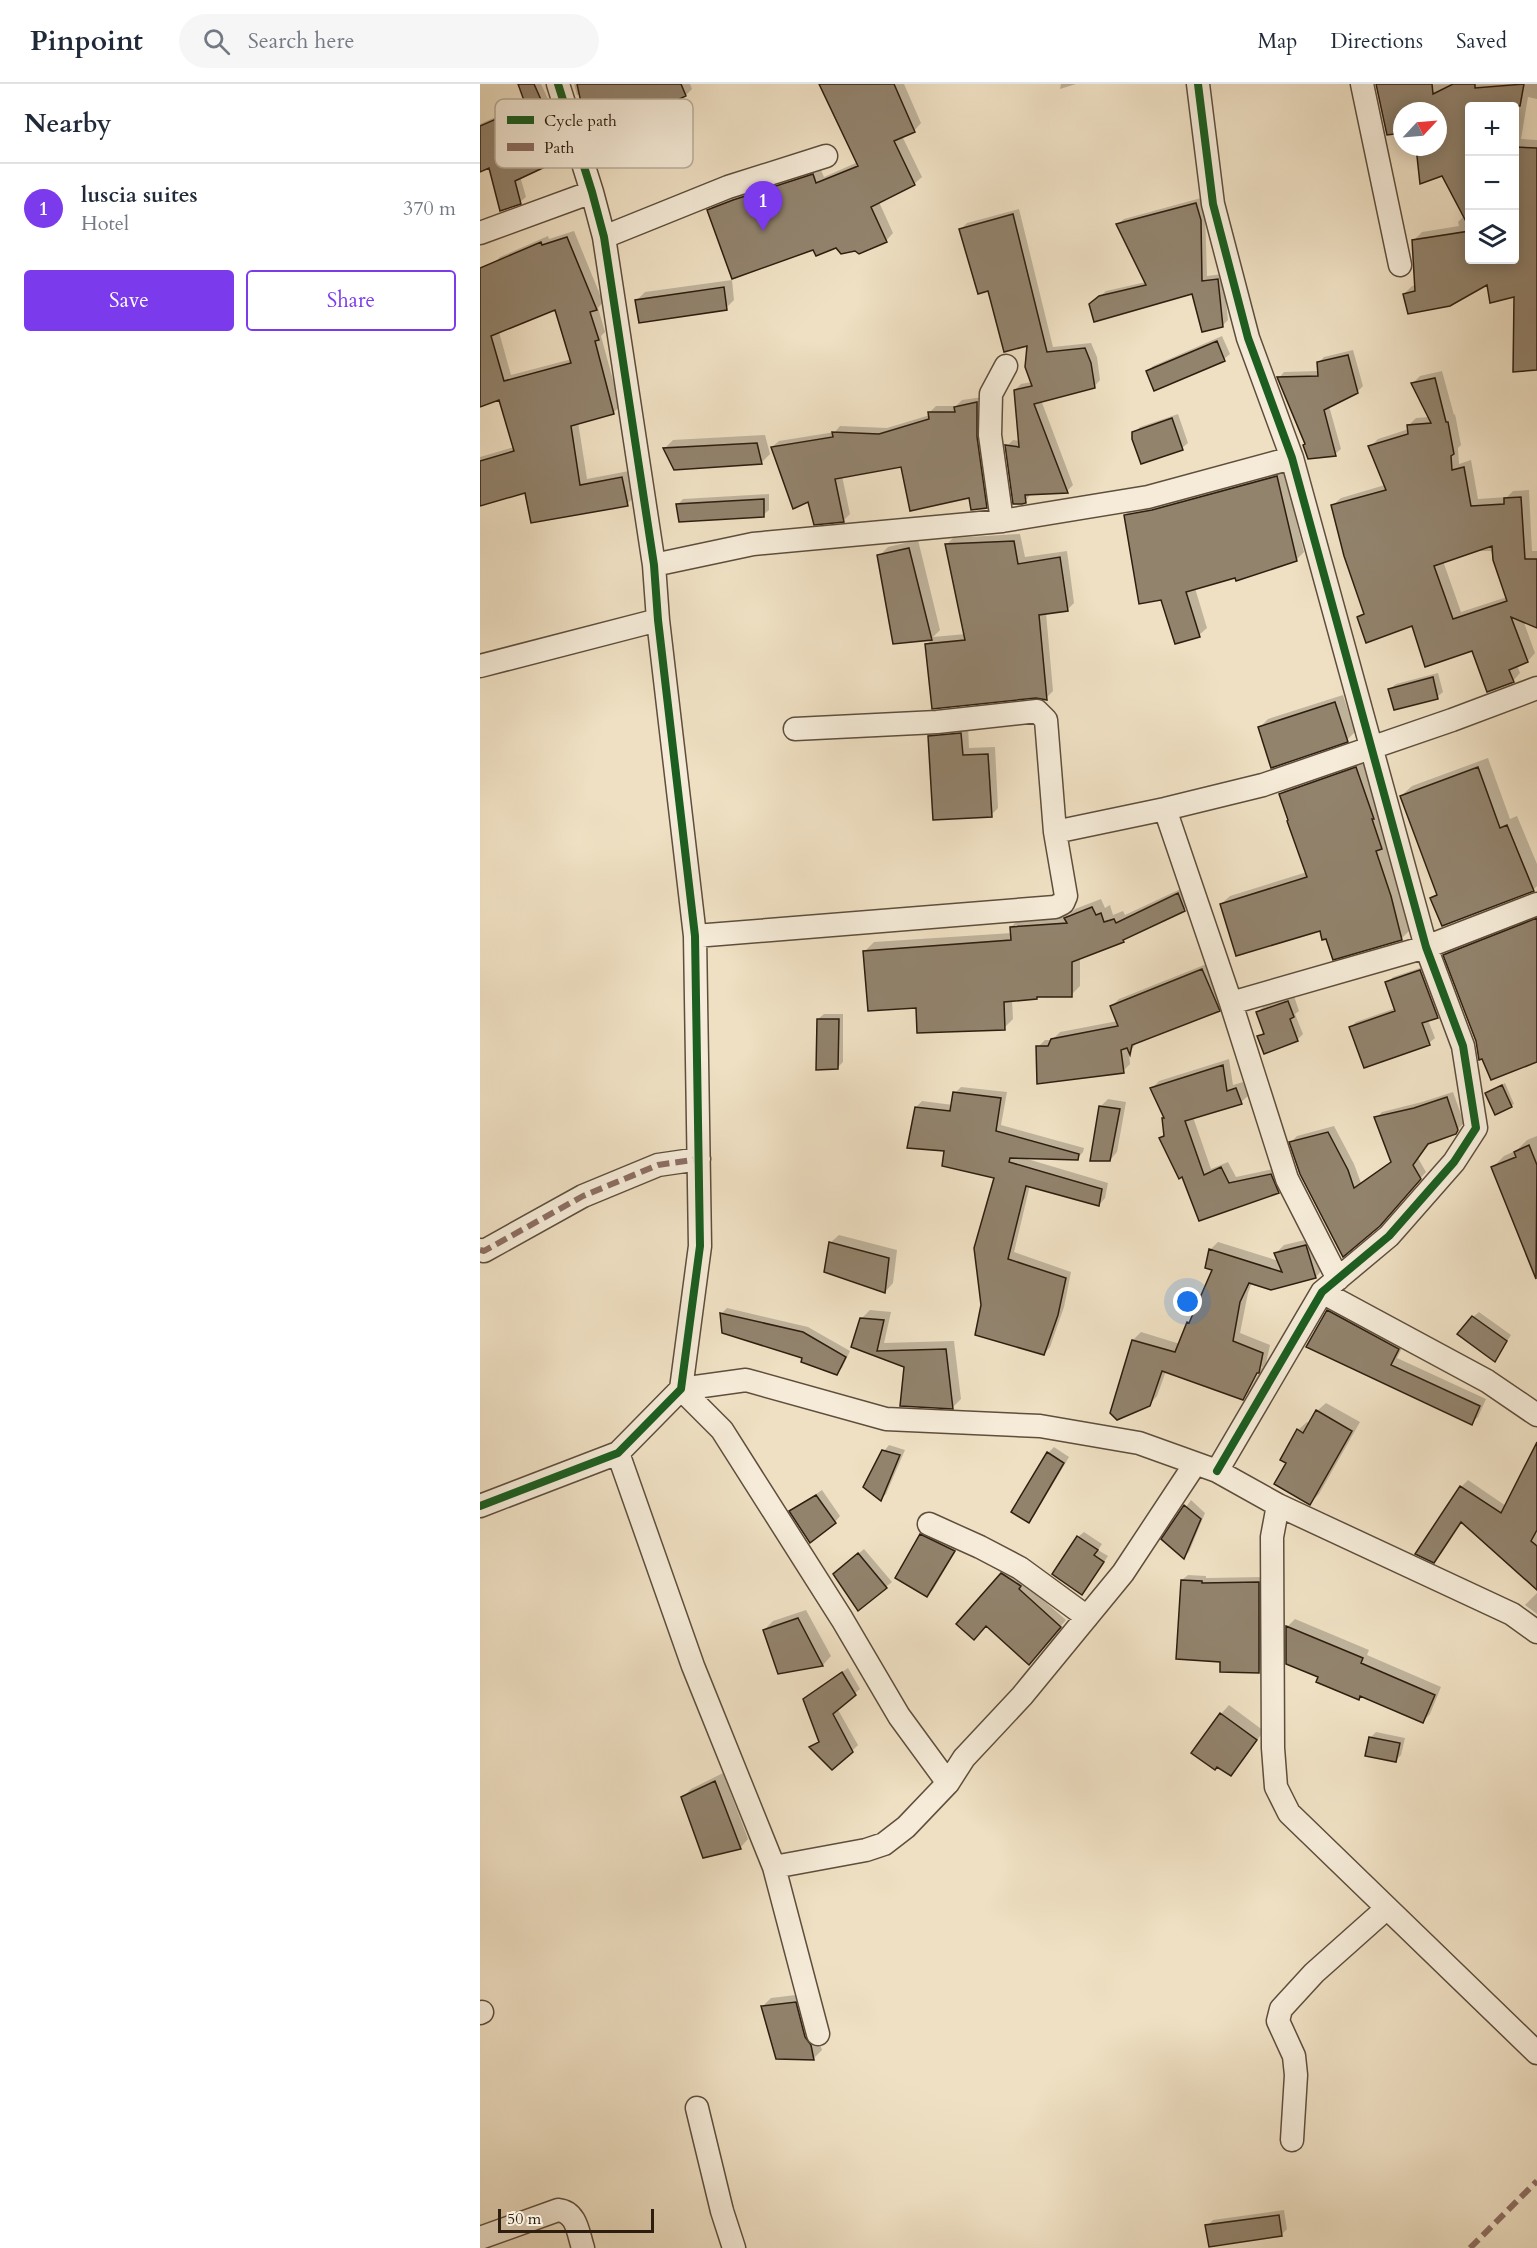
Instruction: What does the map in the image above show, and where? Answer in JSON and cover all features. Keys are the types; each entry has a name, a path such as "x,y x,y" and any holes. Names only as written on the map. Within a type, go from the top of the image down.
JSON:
{"street":[{"path":"558,84 563,99"},
{"path":"1198,84 1213,204 1248,338 1292,458 1426,947 1463,1046 1476,1128 1454,1162 1389,1236 1330,1286 1217,1472"},
{"path":"1362,84 1400,265"},
{"path":"604,237 728,187 826,156"},
{"path":"480,1506 618,1453 681,1389 700,1246 695,936 658,620 654,565 604,237 584,168"},
{"path":"480,233 592,192"},
{"path":"1002,521 990,435 991,394 1006,366"},
{"path":"654,565 753,544 1002,521 1148,497 1292,458"},
{"path":"480,666 658,620"},
{"path":"1055,832 1165,809 1263,785 1537,688"},
{"path":"695,936 1055,907 1063,903 1066,896 1055,832 1046,720 1037,711 937,722 795,729"},
{"path":"1165,809 1231,1003 1287,1179 1330,1286 1487,1381 1537,1415"},
{"path":"1231,1003 1426,947 1537,904"},
{"path":"480,1250 484,1251 583,1196 658,1165 699,1159"},
{"path":"681,1389 746,1380 886,1419 1040,1426 1138,1443 1217,1472 1278,1505 1512,1614 1537,1632"},
{"path":"681,1389 722,1430 842,1619 899,1716 948,1783"},
{"path":"618,1453 693,1666 774,1867 818,2034"},
{"path":"774,1867 866,1850 884,1844 906,1827 948,1783 970,1752 1022,1696 1123,1573 1195,1464"},
{"path":"1278,1505 1272,1537 1273,1748 1276,1787 1289,1813 1537,2053"},
{"path":"929,1524 1020,1568 1087,1617"},
{"path":"1293,2140 1296,2075 1294,2056 1278,2021 1281,2009 1314,1973 1387,1908"},
{"path":"697,2108 722,2211 734,2248"},
{"path":"480,2238 558,2210 566,2210 573,2216 583,2248"}],"building":[{"path":"518,84 534,84 541,99 523,99"},
{"path":"577,84 681,84 686,96 680,99 580,99"},
{"path":"819,84 894,84 915,132 894,141 915,185 871,207 887,242 859,254 855,251 841,254 836,248 816,256 813,250 732,279 707,210 813,174 816,183 858,166"},
{"path":"1376,84 1432,84 1433,94 1453,84 1475,84 1475,88 1524,84 1520,106 1519,102 1465,102 1465,220 1442,176 1420,184 1417,156 1447,156 1447,102 1393,102 1393,134 1387,135"},
{"path":"495,119 495,168 543,168 515,181 521,204 500,211 489,168 480,172 480,126"},
{"path":"1519,147 1537,148 1537,370 1513,372 1514,297 1490,303 1487,285 1450,306 1408,314 1403,294 1415,291 1412,240 1465,232 1465,264 1519,264"},
{"path":"1196,203 1201,220 1202,281 1218,279 1223,327 1202,332 1192,294 1094,322 1089,304 1099,296 1146,285 1116,224"},
{"path":"1013,214 1047,352 1085,348 1091,363 1095,388 1034,404 1068,493 1025,495 1026,503 1022,504 1013,504 1005,445 1019,447 1014,390 1032,386 1025,367 1027,346 1004,352 988,291 978,294 959,229"},
{"path":"567,237 597,310 590,312 599,340 595,341 614,414 571,426 580,485 622,477 628,506 531,523 525,493 480,506 480,461 514,451 499,400 480,407 480,268 541,242 542,245","holes":["555,310 571,363 504,381 491,336"]},
{"path":"724,287 727,310 639,323 635,300"},
{"path":"1217,341 1225,361 1154,391 1146,371"},
{"path":"1348,355 1358,393 1324,410 1336,456 1308,459 1303,445 1305,444 1277,377 1318,376 1317,362"},
{"path":"1435,378 1446,422 1448,422 1454,454 1451,456 1452,470 1464,467 1471,506 1504,504 1504,498 1521,497 1525,559 1537,559 1537,628 1511,617 1528,662 1509,670 1514,682 1487,692 1472,651 1425,667 1412,626 1366,643 1357,617 1364,614 1344,556 1331,505 1386,490 1368,446 1408,434 1407,425 1431,423 1411,383","holes":["1492,546 1493,560 1507,601 1453,619 1434,566"]},
{"path":"977,402 977,437 987,508 971,510 969,498 910,511 901,467 835,479 844,522 814,525 808,502 793,509 771,447 833,437 832,432 879,434 929,419 928,412 955,412 954,407"},
{"path":"1172,418 1183,450 1141,464 1132,439 1132,432"},
{"path":"757,443 762,464 674,470 663,448"},
{"path":"1277,476 1297,561 1236,581 1235,578 1186,592 1200,637 1175,644 1161,600 1139,604 1124,515 1152,510"},
{"path":"764,499 764,517 679,522 676,504"},
{"path":"1014,541 1018,564 1060,557 1068,611 1039,615 1047,700 1036,698 932,709 925,644 965,640 945,544"},
{"path":"909,548 932,640 893,644 877,555"},
{"path":"1433,677 1438,699 1394,710 1388,689"},
{"path":"1335,702 1348,742 1271,768 1258,727"},
{"path":"961,733 963,755 988,754 992,817 933,820 928,736"},
{"path":"1356,767 1382,849 1376,851 1402,940 1333,960 1326,939 1322,940 1320,931 1236,956 1220,904 1307,877 1279,794"},
{"path":"1478,767 1500,828 1507,825 1534,891 1442,926 1430,898 1437,895 1400,796"},
{"path":"1178,893 1185,911 1123,940 1124,942 1072,962 1072,997 1037,997 1037,999 1004,1002 1005,1030 917,1033 916,1008 868,1011 863,951 1011,940 1010,927 1067,923 1064,918 1092,907 1096,915 1101,913 1104,922 1114,919 1116,923"},
{"path":"1537,918 1537,1062 1491,1080 1482,1059 1479,1060 1476,1041 1443,955"},
{"path":"1202,969 1220,1011 1132,1045 1130,1055 1127,1048 1121,1050 1124,1073 1037,1084 1036,1046 1048,1046 1051,1039 1118,1026 1110,1006"},
{"path":"1420,970 1438,1018 1422,1023 1430,1045 1364,1068 1349,1027 1395,1011 1385,982"},
{"path":"1288,1001 1294,1017 1290,1019 1298,1041 1264,1054 1257,1036 1264,1034 1256,1012"},
{"path":"817,1019 839,1019 838,1069 816,1070"},
{"path":"1223,1065 1227,1091 1236,1088 1242,1104 1185,1121 1204,1175 1221,1167 1229,1183 1271,1174 1279,1193 1199,1221 1182,1177 1179,1179 1159,1138 1164,1136 1162,1118 1164,1118 1150,1088"},
{"path":"1502,1085 1512,1107 1495,1115 1485,1093"},
{"path":"953,1092 1001,1098 996,1131 1079,1154 1078,1160 1010,1158 1009,1162 1102,1189 1099,1206 1026,1186 1008,1259 1066,1278 1058,1315 1044,1355 975,1335 981,1305 974,1248 994,1178 942,1166 944,1151 907,1148 915,1107 950,1111"},
{"path":"1447,1097 1458,1130 1456,1134 1428,1144 1413,1165 1421,1179 1380,1226 1343,1257 1300,1174 1289,1142 1328,1132 1348,1170 1354,1188 1391,1162 1374,1117 1414,1108"},
{"path":"1099,1106 1120,1109 1110,1161 1090,1161"},
{"path":"1529,1145 1537,1165 1536,1279 1491,1167 1516,1157 1514,1152"},
{"path":"829,1242 889,1258 885,1293 824,1272"},
{"path":"1306,1245 1316,1278 1271,1290 1249,1283 1240,1302 1233,1341 1263,1353 1259,1373 1243,1400 1162,1371 1150,1406 1117,1420 1110,1413 1132,1340 1175,1352 1212,1270 1205,1268 1209,1249 1282,1272 1274,1253"},
{"path":"1327,1310 1399,1349 1391,1365 1480,1406 1472,1425 1306,1347"},
{"path":"720,1313 803,1332 846,1357 837,1375 801,1362 802,1358 722,1333"},
{"path":"1472,1316 1507,1341 1495,1362 1457,1334"},
{"path":"860,1318 884,1320 877,1351 946,1349 953,1409 900,1406 904,1367 851,1347"},
{"path":"1316,1410 1352,1431 1310,1505 1274,1484 1286,1463 1280,1460 1297,1429 1303,1433"},
{"path":"1537,1442 1537,1530 1531,1541 1537,1546 1537,1590 1461,1522 1434,1563 1415,1554 1460,1486 1501,1513"},
{"path":"882,1450 900,1455 881,1501 863,1487"},
{"path":"1047,1452 1064,1463 1029,1523 1011,1512"},
{"path":"816,1495 836,1523 810,1543 789,1511"},
{"path":"1184,1505 1201,1519 1184,1559 1161,1539"},
{"path":"920,1534 955,1551 927,1597 895,1578"},
{"path":"1077,1536 1098,1550 1094,1555 1104,1562 1082,1595 1052,1574"},
{"path":"858,1553 887,1588 858,1611 833,1574"},
{"path":"1001,1573 1021,1586 1019,1589 1061,1627 1029,1665 986,1626 974,1640 956,1624"},
{"path":"1181,1580 1202,1581 1202,1583 1259,1582 1259,1673 1220,1672 1220,1662 1176,1659"},
{"path":"798,1618 823,1666 778,1674 763,1630"},
{"path":"1286,1626 1363,1658 1361,1663 1435,1695 1423,1723 1360,1696 1359,1700 1316,1682 1318,1677 1286,1664"},
{"path":"842,1672 856,1695 833,1714 853,1752 832,1770 809,1747 819,1742 803,1699"},
{"path":"1220,1713 1257,1740 1231,1776 1217,1767 1215,1770 1191,1753"},
{"path":"1369,1737 1400,1743 1396,1762 1365,1756"},
{"path":"715,1781 741,1849 703,1858 681,1797"},
{"path":"796,2002 814,2060 776,2059 761,2006"},
{"path":"1279,2215 1282,2236 1209,2247 1205,2225"}],"marked path":[{"path":"480,1250 484,1251 583,1196 658,1165 699,1159"},
{"path":"1470,2248 1537,2181"}],"cycle path":[{"path":"558,84 563,99"},
{"path":"1198,84 1213,204 1248,338 1292,458 1426,947 1463,1046 1476,1128 1454,1162 1389,1236 1322,1292 1217,1471"},
{"path":"480,1506 618,1453 681,1389 700,1246 695,936 658,620 654,565 604,237 584,168"}],"place":[{"name":"luscia suites","path":"763,231"}]}
